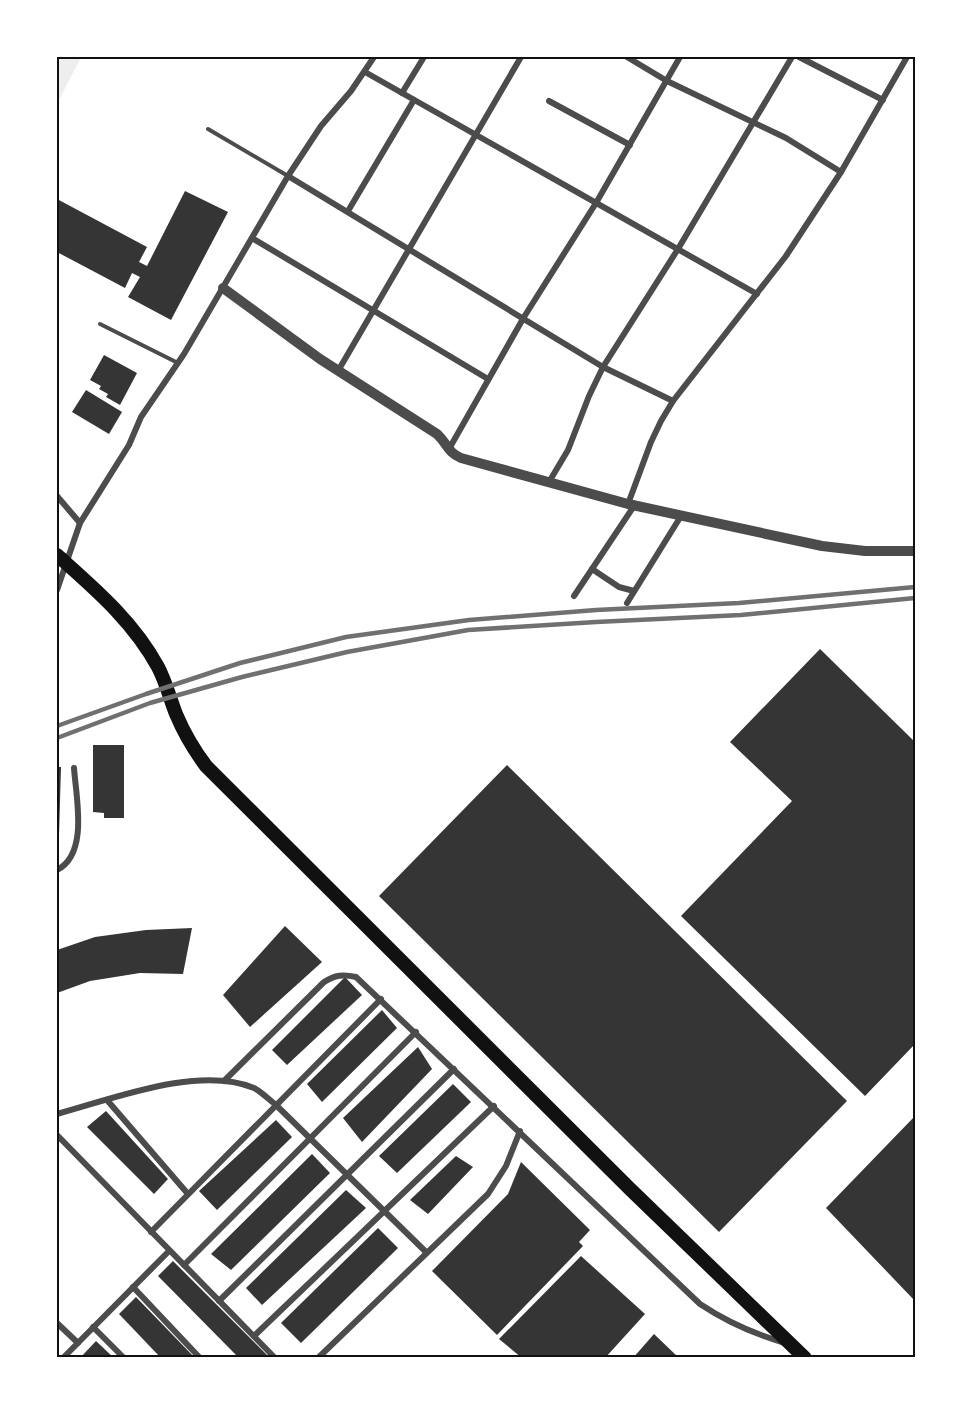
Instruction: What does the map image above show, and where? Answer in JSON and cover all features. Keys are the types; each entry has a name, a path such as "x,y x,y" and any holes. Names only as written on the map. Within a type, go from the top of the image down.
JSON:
{"main road":[{"path":"57,555 115,608 132,627 160,670 177,717 189,742 206,766 630,1189 805,1358"}],"street":[{"path":"57,590 80,523 129,445 141,417 178,363 288,176 321,126 365,72 374,57"},
{"path":"402,93 424,57"},
{"path":"338,371 521,57"},
{"path":"627,57 668,81 786,138 841,172"},
{"path":"451,452 488,379 596,203 680,57"},
{"path":"549,482 568,450 603,367 678,249 792,57"},
{"path":"799,57 883,100"},
{"path":"574,596 631,505 651,442 673,401 786,256 841,172 908,57"},
{"path":"365,72 757,294"},
{"path":"348,211 414,100"},
{"path":"549,101 630,145"},
{"path":"288,176 603,367 673,401"},
{"path":"252,237 488,379"},
{"path":"223,288 338,371 437,434 445,440 451,452 631,505 822,546 865,551 915,551"},
{"path":"57,496 80,523"},
{"path":"627,603 682,515"},
{"path":"592,569 619,587 634,591"},
{"path":"57,870 64,866 75,850 78,832 74,768"},
{"path":"224,1081 324,982 334,976 345,974 356,977 700,1304 745,1330 792,1345"},
{"path":"151,1232 381,999"},
{"path":"183,1265 416,1032"},
{"path":"219,1301 454,1069"},
{"path":"57,1114 173,1084 198,1080 224,1081 257,1089 426,1252"},
{"path":"107,1100 188,1194"},
{"path":"254,1336 494,1106"},
{"path":"318,1358 488,1194 506,1166 520,1131"},
{"path":"57,1135 275,1358"},
{"path":"63,1358 169,1251"},
{"path":"133,1287 200,1358"},
{"path":"57,1323 78,1343"},
{"path":"93,1328 124,1358"}],"lane":[{"path":"208,129 288,176"},
{"path":"100,324 178,363"}],"shaded area":[{"path":"57,57 81,57 57,104"}],"building":[{"path":"185,191 228,212 171,320 128,297 140,277 132,273 125,288 57,252 57,199 147,247 139,262 147,266"},
{"path":"104,355 137,373 120,405 106,397 108,394 99,389 101,386 90,380"},
{"path":"86,390 122,412 109,434 72,412"},
{"path":"820,649 915,742 915,1044 865,1096 681,916 792,801 730,742"},
{"path":"93,745 124,745 124,818 104,818 104,813 93,812"},
{"path":"507,765 847,1101 719,1232 379,896"},
{"path":"57,767 61,767 59,835 57,835"},
{"path":"285,926 322,962 250,1027 223,995"},
{"path":"192,928 183,974 140,973 90,981 57,993 57,950 95,937 146,930"},
{"path":"345,977 362,995 287,1065 272,1050"},
{"path":"382,1010 397,1028 322,1102 307,1084"},
{"path":"418,1047 432,1069 362,1142 343,1118"},
{"path":"453,1084 471,1102 397,1173 379,1156"},
{"path":"106,1111 168,1179 154,1194 87,1127"},
{"path":"915,1116 915,1301 826,1208"},
{"path":"276,1120 292,1137 217,1210 199,1191"},
{"path":"312,1154 330,1173 231,1270 211,1254"},
{"path":"456,1156 473,1167 428,1214 410,1200"},
{"path":"521,1162 590,1230 579,1242 583,1246 497,1335 432,1271 508,1194"},
{"path":"346,1190 366,1208 262,1305 246,1288"},
{"path":"378,1228 398,1248 301,1343 281,1323"},
{"path":"581,1256 645,1314 605,1358 522,1358 499,1339"},
{"path":"173,1261 270,1358 239,1358 158,1276"},
{"path":"136,1297 195,1358 161,1358 119,1314"},
{"path":"654,1334 679,1358 633,1358"},
{"path":"96,1341 114,1358 80,1358"}],"railway":[{"path":"57,726 240,663 346,637 469,620 596,610 739,603 915,587"},
{"path":"57,738 150,703 242,677 347,652 468,630 741,615 915,598"}]}
